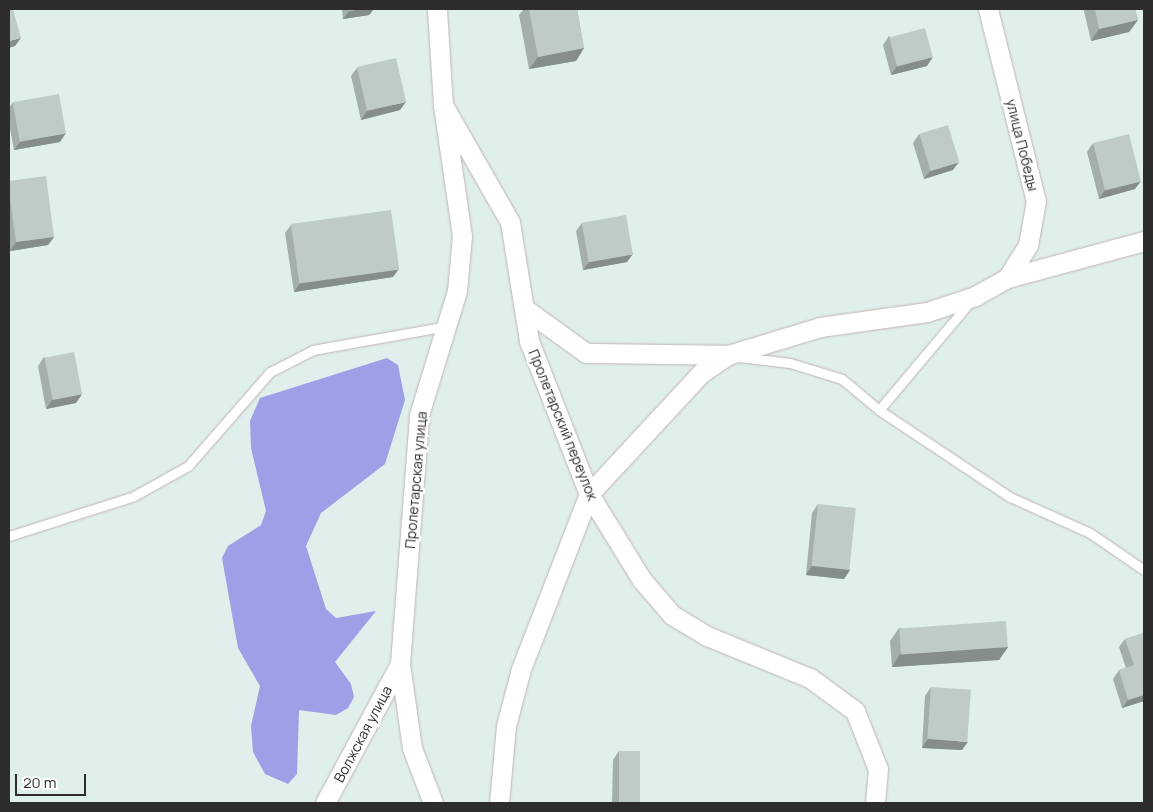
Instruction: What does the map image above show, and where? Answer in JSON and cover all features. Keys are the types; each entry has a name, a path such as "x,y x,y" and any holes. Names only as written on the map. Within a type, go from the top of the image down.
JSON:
{"street":[{"name":"Пролетарская улица","path":"433,803 412,748 400,664 420,415 457,291 462,236 442,105 437,9"},
{"name":"улица Победы","path":"988,9 1036,201 1028,245 1007,278"},
{"name":"Пролетарский переулок","path":"442,105 510,222 529,342 589,494 642,580 672,615 707,636 810,678 856,711 878,769 875,803"},
{"path":"499,803 506,726 521,669 589,494 701,373 728,355 820,327 927,312 975,296 1007,278 1144,241"},
{"path":"525,309 586,353 728,355"},
{"name":"Волжская улица","path":"325,803 400,664"}],"lane":[{"path":"879,410 975,296"},
{"path":"9,536 134,496 188,466 270,372 313,350 448,326"},
{"path":"728,355 790,363 842,379 879,410 1010,497 1090,533 1144,570"}],"shaded area":[{"path":"387,358 398,365 405,400 385,464 321,513 306,546 326,609 336,618 376,611 335,662 351,684 354,697 348,708 336,715 299,710 297,774 288,784 265,774 253,752 251,726 260,686 238,648 222,558 228,546 261,525 266,511 251,448 250,421 260,398"}],"building":[{"path":"9,9 13,9 21,38 9,41"},
{"path":"529,9 577,9 584,48 538,57"},
{"path":"1095,9 1135,9 1138,20 1099,29"},
{"path":"925,28 933,57 897,67 889,38"},
{"path":"396,58 406,102 367,111 357,67"},
{"path":"59,94 66,133 20,142 13,102"},
{"path":"948,125 959,162 931,171 919,134"},
{"path":"1129,134 1141,182 1105,190 1093,143"},
{"path":"46,176 54,237 16,242 9,181"},
{"path":"391,210 399,269 299,283 291,224"},
{"path":"626,215 633,254 589,262 582,223"},
{"path":"74,352 82,394 53,400 45,358"},
{"path":"818,504 856,508 849,570 812,566"},
{"path":"1006,621 1008,647 901,654 899,628"},
{"path":"1144,633 1144,695 1128,700 1119,670 1134,665 1125,639"},
{"path":"931,687 971,690 967,742 927,739"},
{"path":"619,751 640,751 640,803 619,803"}]}
